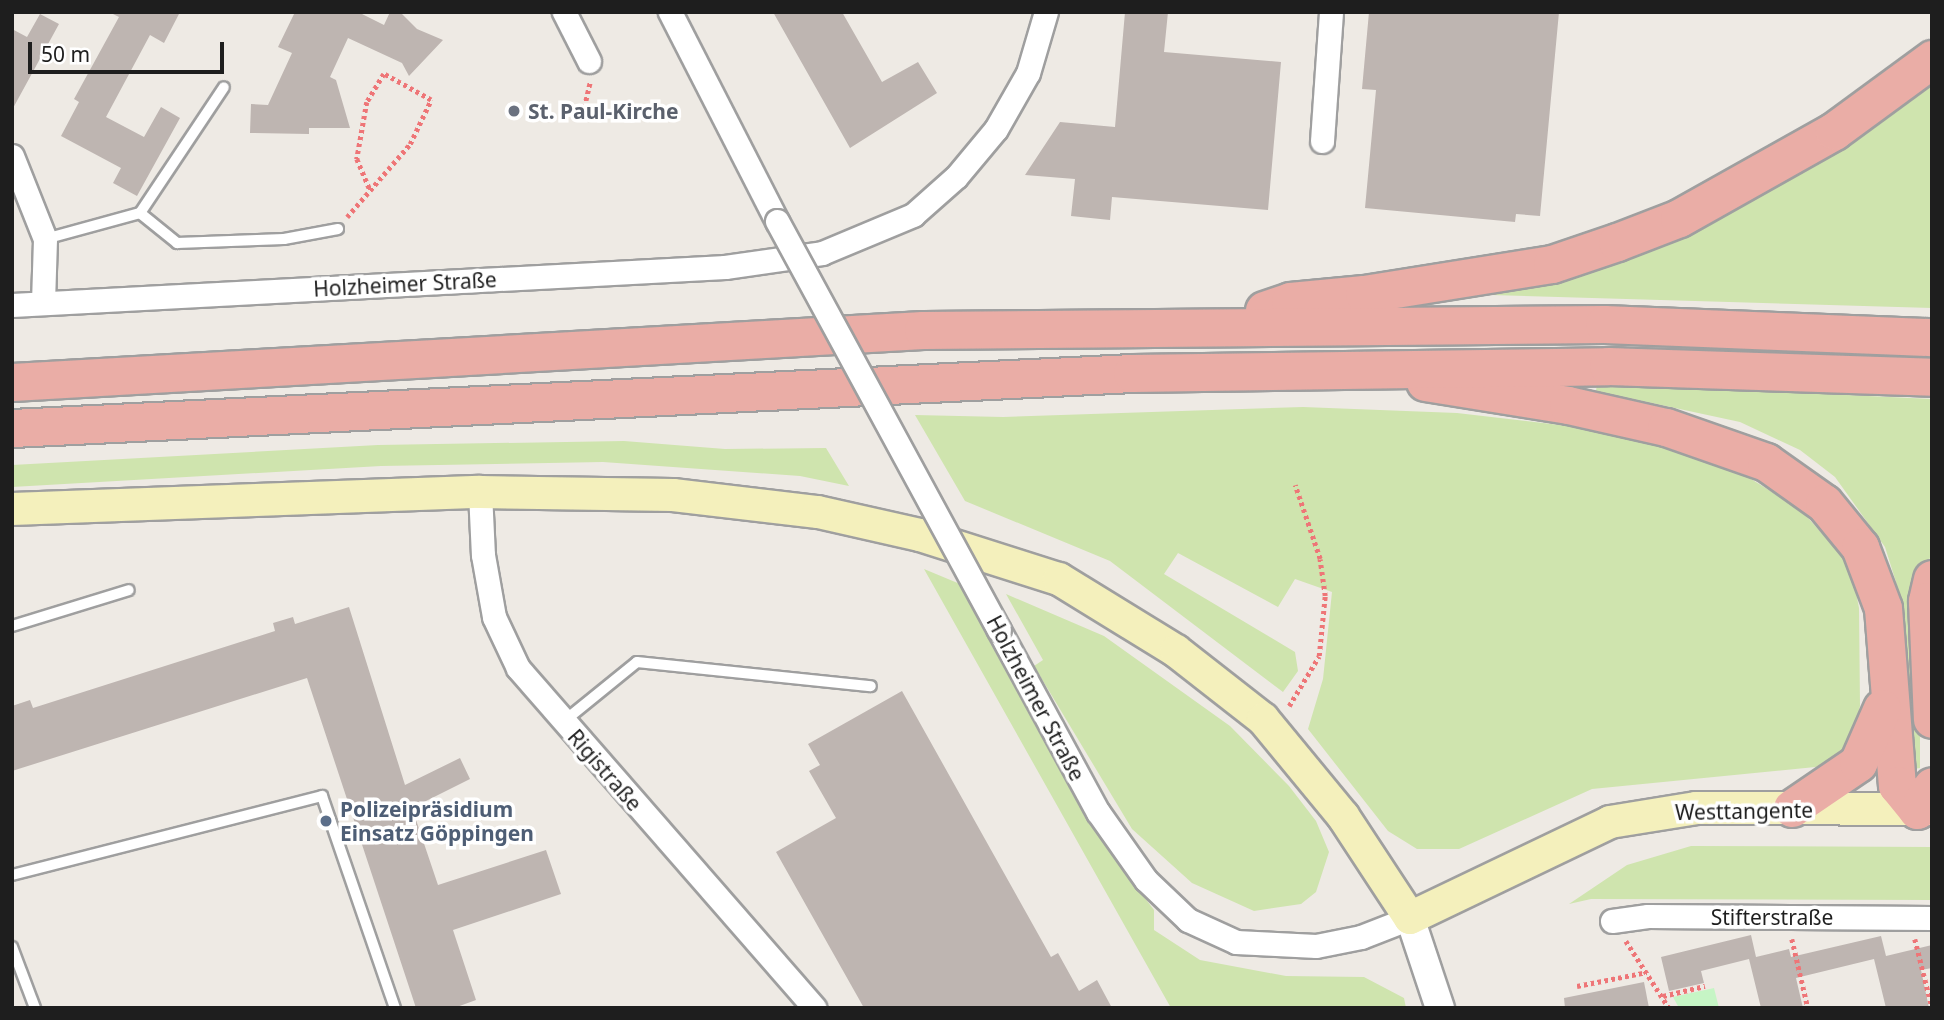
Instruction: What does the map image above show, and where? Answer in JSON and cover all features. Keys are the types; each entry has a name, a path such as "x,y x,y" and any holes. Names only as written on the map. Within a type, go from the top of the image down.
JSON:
{"highway":[{"path":"1223,325 1290,301 1527,268 1617,242 1679,218 1834,131 1932,59"},
{"path":"12,382 677,341 923,330 1223,325 1604,324 1932,337"},
{"path":"12,428 905,382 1370,367 1608,366 1932,377"},
{"path":"1370,367 1452,390 1568,405 1666,427 1732,449 1784,473 1824,503 1860,547 1884,608 1897,785 1927,802"},
{"path":"1931,705 1927,601 1932,579"},
{"path":"1792,808 1858,763 1866,751 1872,722 1889,698"}],"main road":[{"path":"12,509 480,492 673,495 818,512 920,535 1059,579 1176,651 1268,726 1343,816 1410,918"},
{"name":"Westtangente","path":"1410,918 1610,822 1696,808 1792,808 1927,802"}],"street":[{"path":"564,12 589,61"},
{"name":"Holzheimer Straße","path":"670,12 777,221 1098,812 1146,880 1188,920 1236,942 1316,946 1361,937 1410,918"},
{"name":"Holzheimer Straße","path":"12,305 725,267 822,253 913,215 956,177 996,129 1028,73 1046,12"},
{"path":"1322,141 1331,12"},
{"path":"12,156 45,239 43,303"},
{"name":"Rigistraße","path":"480,492 483,555 495,617 518,668 815,1008"},
{"name":"Stifterstraße","path":"1612,921 1647,916 1921,918"},
{"path":"1410,918 1440,1008"}],"lane":[{"path":"45,239 140,213 224,87"},
{"path":"140,213 177,243 284,239 338,229"},
{"path":"12,626 129,590"},
{"path":"564,722 637,662 871,686"},
{"path":"12,876 322,796 395,1008"},
{"path":"12,947 35,1008"}],"path":[{"path":"581,121 590,93 589,61"},
{"path":"338,229 410,144 431,100 384,74 368,102 357,159 370,189"},
{"path":"1268,726 1295,701 1311,677 1323,634 1320,559 1295,485"},
{"path":"1787,917 1808,1008"},
{"path":"1921,918 1932,1007"},
{"path":"1612,921 1669,1008"},
{"path":"1577,985 1647,972"},
{"path":"1663,996 1705,986"}],"green space":[{"path":"1932,71 1932,308 1491,295 1493,287 1566,271"},
{"path":"1597,383 1932,399 1932,550 1920,594 1920,768 1914,769 1905,745 1908,669 1896,582 1885,547 1835,477 1800,450 1740,422 1596,391"},
{"path":"1303,407 1457,413 1585,428 1693,454 1743,474 1801,510 1842,556 1854,582 1859,608 1860,706 1852,742 1835,765 1592,789 1459,849 1417,849 1388,831 1308,729 1323,679 1332,592 1295,579 1278,607 1178,553 1164,574 1295,652 1298,671 1283,692 1110,561 965,501 915,415 1003,417"},
{"path":"624,441 725,449 826,448 849,486 800,476 603,462 381,466 12,487 12,465 378,445"},
{"path":"924,569 972,589 1107,848 1154,910 1154,930 1200,960 1286,976 1364,977 1404,998 1406,1008 1171,1008"},
{"path":"1006,594 1104,636 1230,726 1289,786 1316,821 1329,852 1316,892 1301,904 1254,911 1192,883 1132,829 1034,666 1043,660"},
{"path":"1691,846 1932,847 1932,900 1591,899 1569,904 1627,865"},
{"path":"1714,988 1719,1008 1679,1008 1673,997"}],"building":[{"path":"109,12 180,12 164,43 150,35 106,117 144,137 161,107 180,118 137,196 113,183 121,168 61,136 79,102 74,99 119,17"},
{"path":"295,12 358,12 384,25 390,12 400,12 417,29 443,40 409,76 402,63 348,38 330,77 336,80 350,128 309,128 309,134 250,133 251,104 268,105 292,53 278,47"},
{"path":"773,12 842,12 882,82 918,62 937,93 850,148"},
{"path":"1125,12 1168,12 1164,52 1281,62 1268,210 1112,197 1110,220 1071,216 1075,179 1025,175 1060,122 1115,127"},
{"path":"1369,12 1559,12 1540,216 1516,214 1515,222 1365,208 1376,90 1362,89"},
{"path":"40,14 59,24 12,110 12,29 27,37"},
{"path":"349,607 405,785 460,758 470,779 412,808 438,885 546,850 561,894 453,930 476,1000 454,1008 416,1008 307,678 12,771 12,706 30,700 33,708 275,631 273,623 293,617 295,624"},
{"path":"902,691 1051,957 1058,953 1079,991 1097,980 1112,1008 864,1008 776,852 836,818 809,771 820,765 808,744"},
{"path":"1751,935 1756,957 1789,949 1791,957 1881,936 1886,956 1932,945 1932,968 1921,970 1929,1008 1886,1008 1874,959 1796,978 1803,1008 1761,1008 1749,959 1701,971 1704,983 1669,991 1661,957"},
{"path":"1644,982 1649,1008 1565,1008 1564,998"}],"place":[{"name":"St. Paul-Kirche","path":"514,111"},
{"name":"Polizeipräsidium Einsatz Göppingen","path":"326,821"}]}
